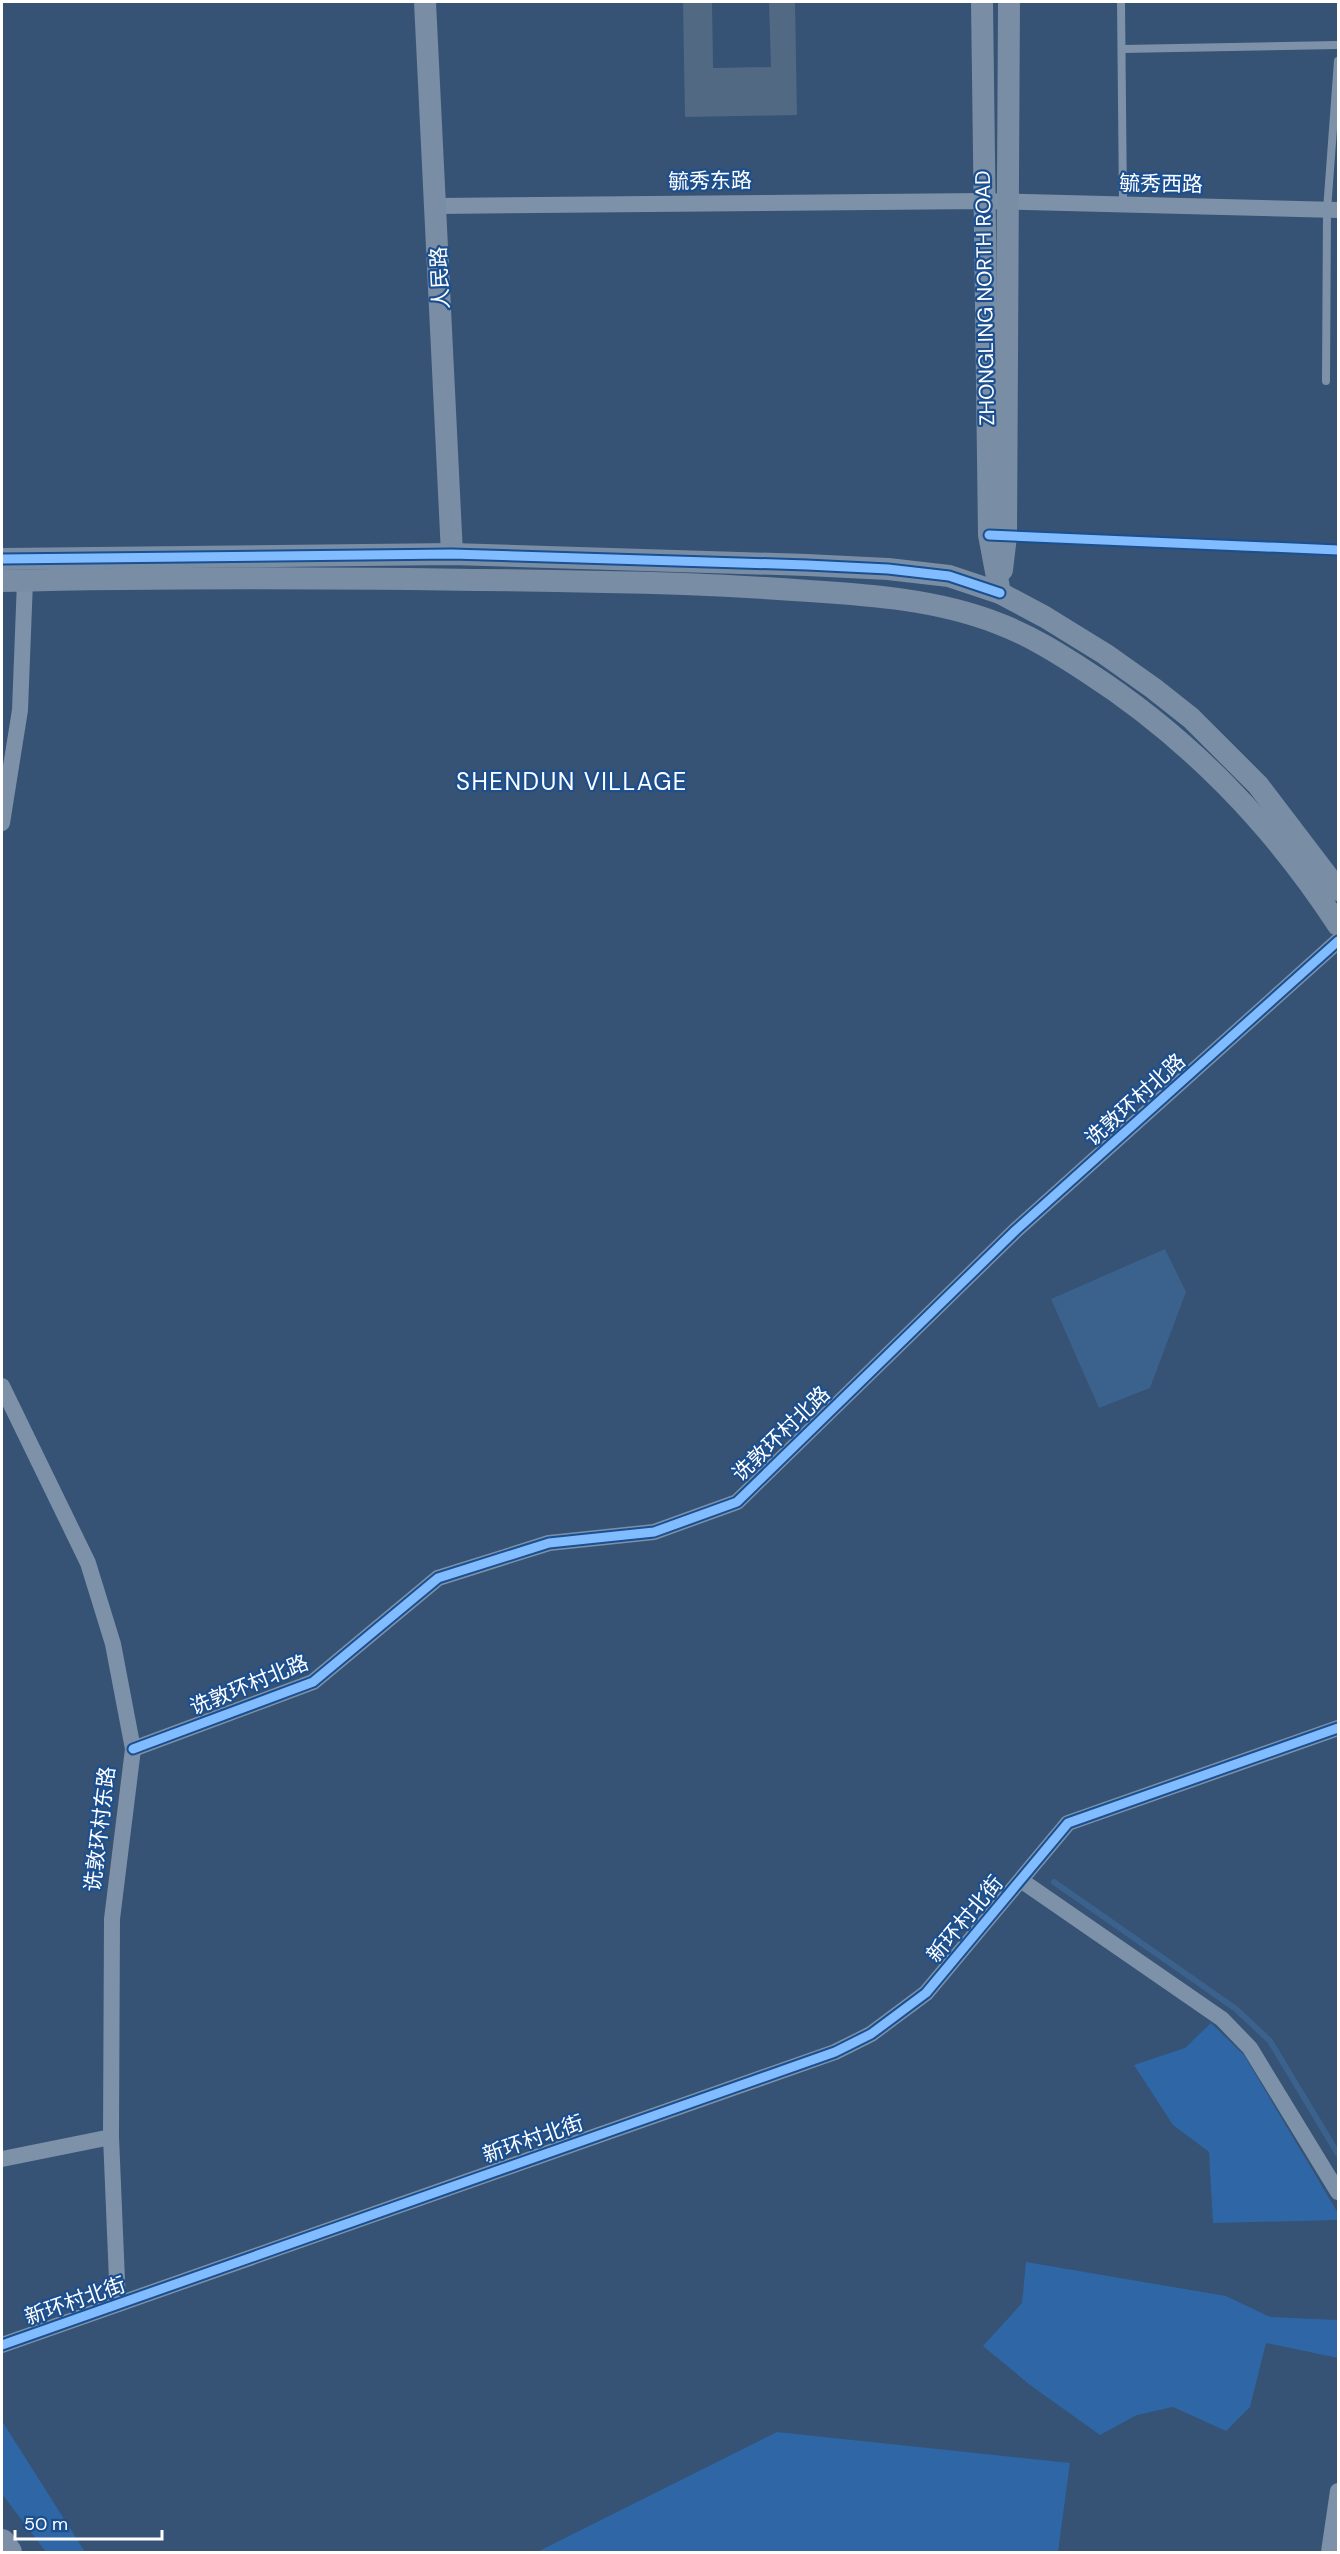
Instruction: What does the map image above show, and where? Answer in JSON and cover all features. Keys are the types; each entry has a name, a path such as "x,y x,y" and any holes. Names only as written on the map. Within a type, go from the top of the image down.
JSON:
{"main road":[{"name":"人民路","path":"425,2 437,207 452,554"},
{"name":"ZHONGLING NORTH ROAD","path":"982,2 983,201 1000,593"},
{"name":"ZHONGLING NORTH ROAD","path":"998,536 1008,202 1009,2"},
{"path":"2,559 452,554 888,569 949,576 1000,593 1105,654 1191,718 1258,785 1338,890"},
{"path":"2,581 385,577 709,584 853,594 917,602 997,622 1050,648 1106,684 1158,723 1212,770 1245,804 1296,866 1316,891 1338,926"},
{"path":"2,2542 9,2553"}],"street":[{"name":"毓秀东路","path":"437,207 983,201"},
{"name":"毓秀西路","path":"983,201 1333,210"},
{"path":"2,823 20,710 25,581"},
{"name":"ZHONGLING NORTH ROAD","path":"997,622 1000,593"},
{"name":"诜敦环村北路","path":"133,1749 313,1682 438,1578 549,1543 654,1532 737,1502 1016,1230 1338,941"},
{"name":"诜敦环村东路","path":"2,1386 88,1563 113,1644 133,1749 112,1918 111,2137 118,2304"},
{"name":"新环村北街","path":"2,2345 836,2052 871,2034 926,1993 1022,1881 1068,1823 1338,1728"},
{"path":"1022,1881 1222,2019 1250,2048 1338,2192"},
{"path":"2,2159 111,2137"},
{"path":"1329,2553 1338,2491"}],"lane":[{"path":"1121,2 1123,205"},
{"path":"1122,49 1338,45"},
{"path":"1326,381 1338,61"},
{"path":"998,536 1054,536 1129,543 1338,550"}],"shaded area":[{"path":"1165,1249 1186,1292 1150,1388 1099,1408 1051,1299"},
{"path":"1211,2023 1244,2055 1338,2213 1338,2220 1213,2223 1209,2152 1173,2125 1134,2065 1185,2048"},
{"path":"1026,2262 1226,2296 1270,2317 1338,2320 1338,2358 1266,2343 1250,2407 1226,2431 1173,2407 1137,2415 1100,2435 1030,2385 983,2346 1022,2303"},
{"path":"2,2421 85,2552 46,2552 2,2494"},
{"path":"777,2432 1070,2463 1058,2552 537,2552"}],"building":[{"path":"683,2 712,2 713,68 771,67 769,2 795,2 797,115 685,117"}],"waterway":[{"path":"1054,1882 1236,2009 1270,2041 1338,2154"}],"cycle path":[{"path":"989,535 1338,550"},
{"path":"2,559 452,554 807,565 888,569 949,576 1000,593"},
{"path":"133,1749 313,1682 438,1578 549,1543 654,1532 737,1502 1016,1230 1338,941"},
{"path":"2,2345 835,2052 871,2034 926,1993 1068,1823 1338,1728"}],"district":[{"name":"SHENDUN VILLAGE","path":"572,782"}]}
